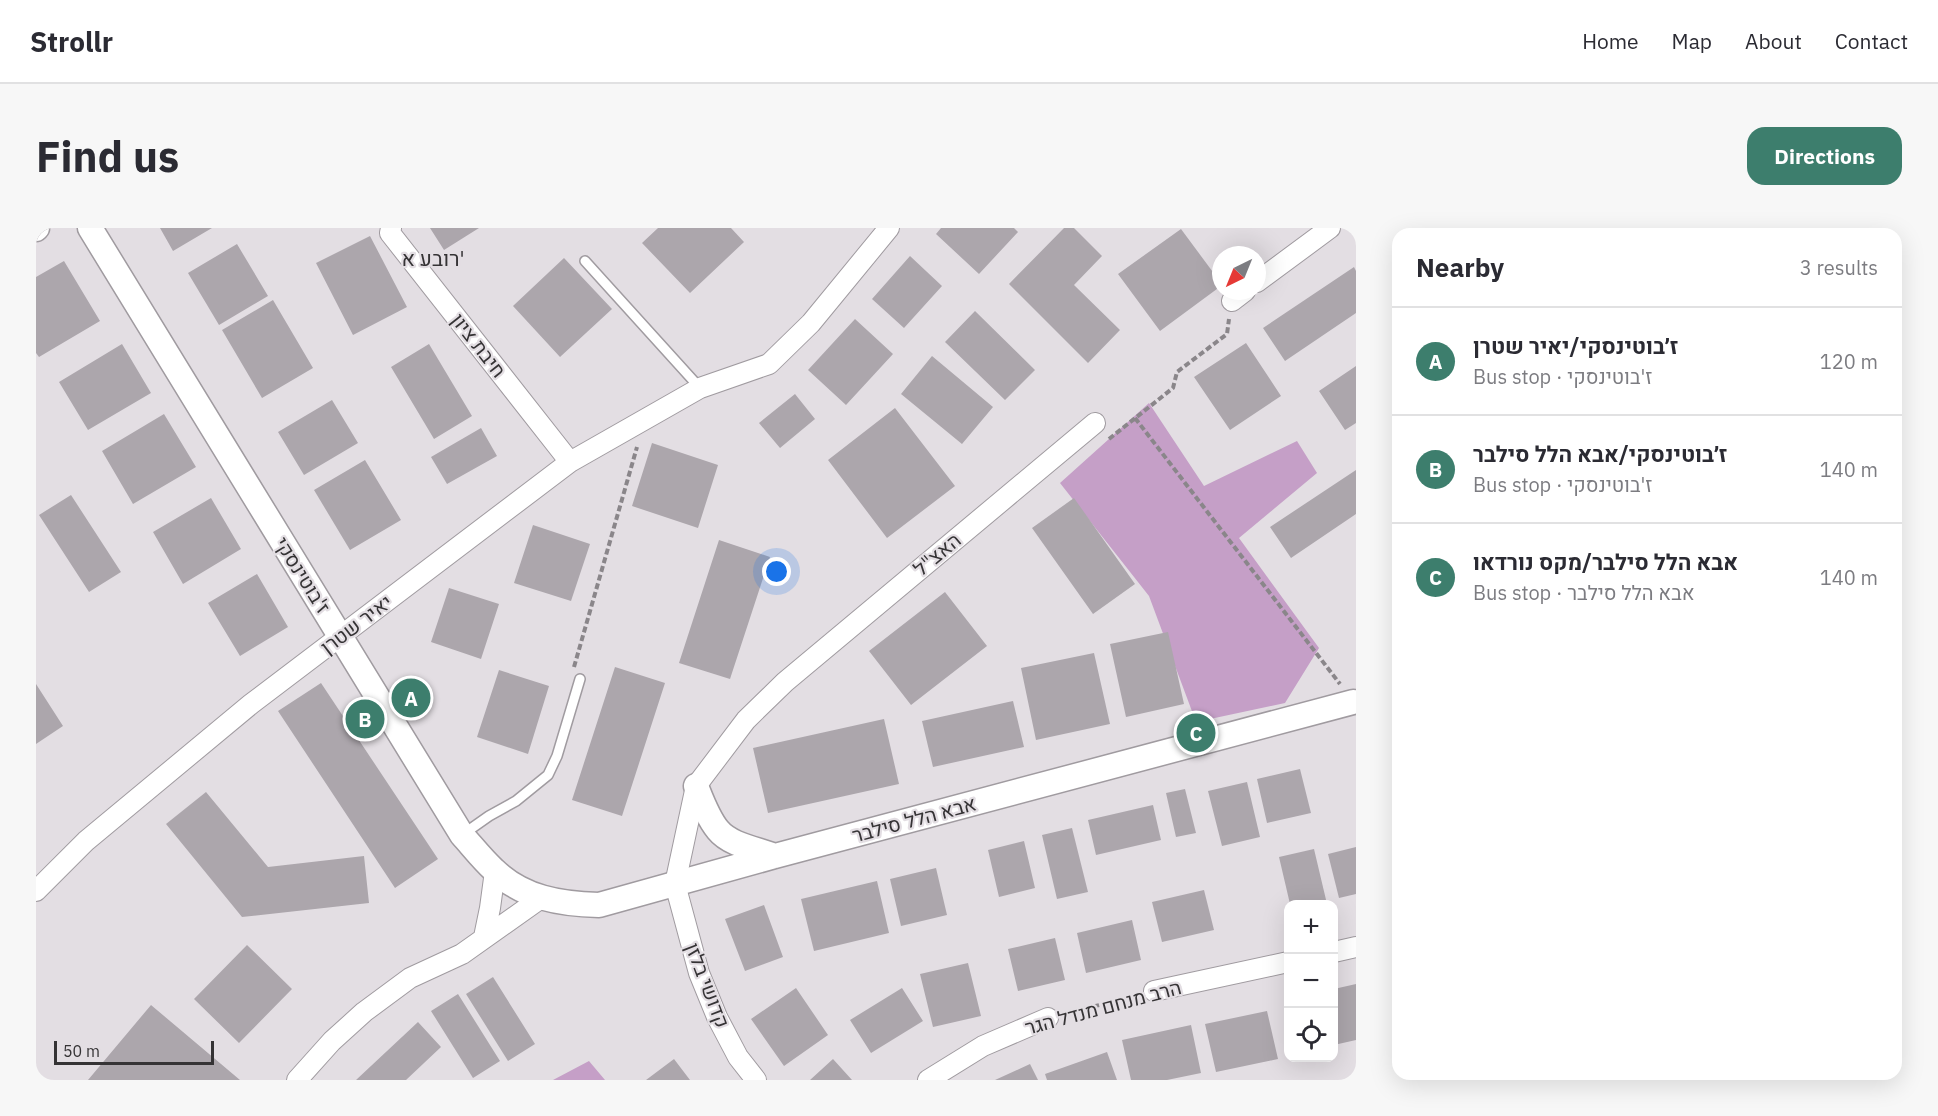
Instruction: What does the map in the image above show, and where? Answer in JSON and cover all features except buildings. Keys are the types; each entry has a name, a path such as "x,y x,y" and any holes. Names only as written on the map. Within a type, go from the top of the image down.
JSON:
{"street":[{"name":"ז'בוטינסקי","path":"90,228 462,835 495,871 516,886 541,898"},
{"name":"חיבת ציון","path":"391,228 390,233 570,462"},
{"name":"יאיר שטרן","path":"36,891 93,835 251,704 570,462 700,388 769,364 811,323 889,228"},
{"path":"1266,275 1330,228"},
{"name":"האצ\"ל","path":"675,884 696,786 746,720 785,681 1095,423"},
{"name":"אבא הלל סילבר","path":"541,898 568,904 599,905 1355,701"},
{"path":"696,786 719,832 736,842 775,856"},
{"path":"484,937 495,871"},
{"name":"קדושי בלזן","path":"675,884 699,973 717,1017 738,1057 756,1080"},
{"path":"297,1080 332,1041 364,1012 410,978 462,954 541,898"},
{"path":"1338,951 1356,947"},
{"name":"הרב מנחם מנדל הגר","path":"1154,991 1284,963"},
{"name":"הרב מנחם מנדל הגר","path":"928,1080 983,1046 1048,1018"}],"lane":[{"path":"585,261 700,388"},
{"path":"462,835 516,801 548,775 557,756 580,679"}],"path":[{"path":"1095,423 1109,439 1173,388 1178,372 1227,334 1238,300"},
{"path":"1135,418 1355,701"},
{"path":"580,679 571,677 644,419"},
{"name":"הרב מנחם מנדל הגר","path":"1048,1018 1154,991"}],"shaded area":[{"path":"1149,403 1204,486 1297,441 1317,473 1239,538 1319,648 1285,703 1196,722 1149,596 1060,483"},
{"path":"589,1061 605,1080 553,1080"}],"place":[{"name":"ז׳בוטינסקי/יאיר שטרן","path":"411,698"},
{"name":"ז׳בוטינסקי/אבא הלל סילבר","path":"365,719"},
{"name":"אבא הלל סילבר/מקס נורדאו","path":"1196,733"}],"district":[{"name":"רובע א'","path":"433,258"}]}
